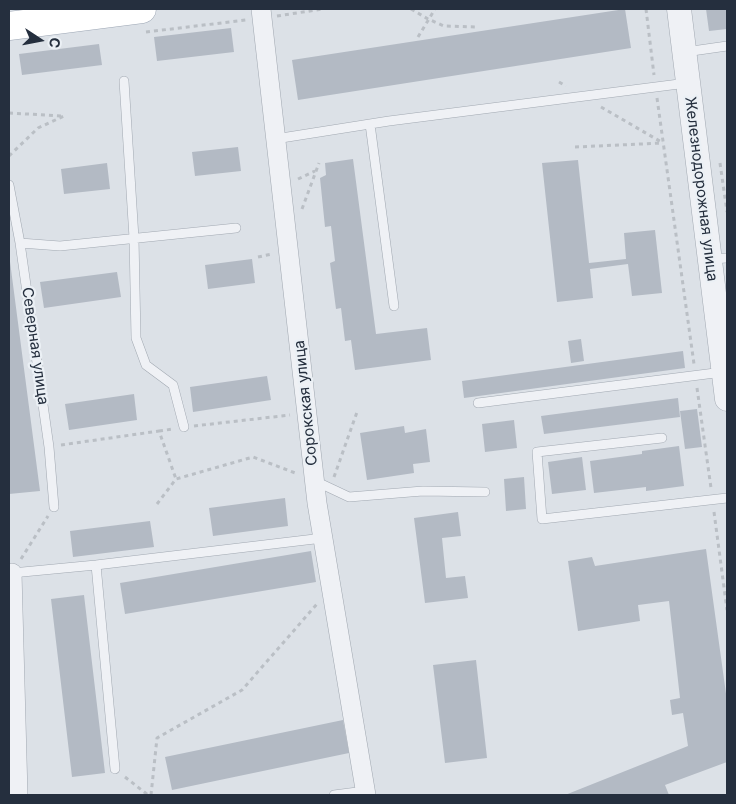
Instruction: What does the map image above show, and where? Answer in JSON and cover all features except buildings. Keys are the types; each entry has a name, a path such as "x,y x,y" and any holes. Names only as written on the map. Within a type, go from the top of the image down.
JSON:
{"main road":[{"path":"9,26 144,20"}],"street":[{"name":"Железнодорожная улица","path":"679,9 688,82 718,259 727,399"},
{"name":"Сорокская улица","path":"261,13 308,413 323,484 323,538 365,793"},
{"path":"12,573 13,756 18,795"}],"lane":[{"path":"685,52 727,46"},
{"path":"124,81 134,238 136,338 146,365 173,385 184,427"},
{"path":"275,139 370,124 688,82"},
{"path":"370,124 394,306"},
{"name":"Северная улица","path":"9,185 13,231 20,243 49,447 54,507"},
{"path":"20,243 60,246 236,228"},
{"path":"478,403 724,372"},
{"path":"662,438 537,452 542,519 727,498"},
{"path":"323,484 349,496 423,491 485,492"},
{"path":"12,573 96,566 323,538"},
{"path":"96,566 115,769"},
{"path":"334,795 365,793"}],"path":[{"path":"144,20 323,9"},
{"path":"411,9 444,26 475,27"},
{"path":"418,37 435,9"},
{"path":"646,9 727,610"},
{"path":"559,82 663,143"},
{"path":"9,113 64,116 38,128 9,156"},
{"path":"575,147 663,143"},
{"path":"300,214 319,163"},
{"path":"157,504 176,479 253,457 323,484 357,412"},
{"path":"49,447 184,427 308,413"},
{"path":"159,431 176,479"},
{"path":"12,573 54,507"},
{"path":"150,795 156,738 242,690 331,587"},
{"path":"115,769 150,795"}]}
